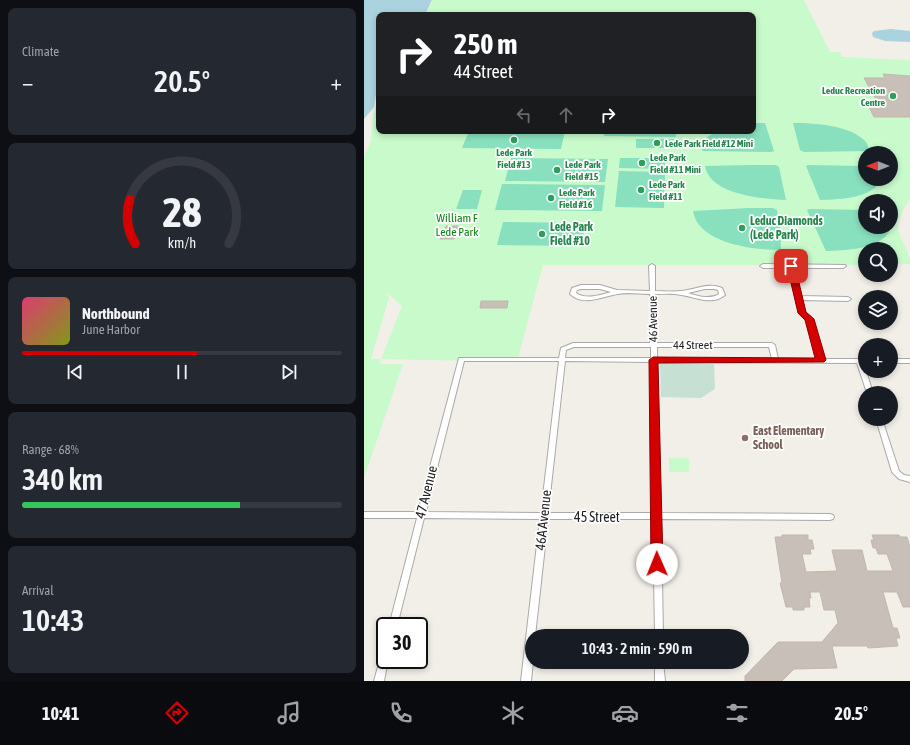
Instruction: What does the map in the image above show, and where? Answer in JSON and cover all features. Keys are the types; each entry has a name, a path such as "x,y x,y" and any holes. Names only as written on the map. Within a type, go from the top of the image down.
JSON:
{"street":[{"name":"46 Avenue","path":"652,266 659,629"},
{"path":"763,266 843,266"},
{"path":"791,266 802,313 809,319 821,360"},
{"path":"617,292 600,287 581,287 574,289 573,294 578,298 596,298 617,292 681,293 703,298 717,298 722,295 720,289 715,287 703,287 681,293"},
{"path":"798,298 848,299"},
{"name":"44 Street","path":"562,360 563,349 573,345 772,345 775,360"},
{"name":"44 Street","path":"461,359 858,361"},
{"name":"47 Avenue","path":"395,617 461,359"},
{"name":"46A Avenue","path":"526,681 562,360"},
{"path":"898,361 910,361"},
{"path":"881,426 896,472 902,477 910,479"},
{"name":"45 Street","path":"364,515 544,517 830,517"},
{"path":"379,681 382,669"},
{"path":"659,669 660,681"}],"green space":[{"name":"William F Lede Park","path":"433,0 804,0 830,52 840,52 842,57 910,60 910,199 898,222 898,194 858,194 858,234 898,234 898,225 910,264 898,264 898,242 858,242 858,265 543,265 517,362 381,359 380,364 403,364 364,478 364,156 371,141 373,116 376,106 376,134 756,134 756,12 427,12","holes":["386,292 402,306 381,359 371,359 389,298"]},
{"path":"756,123 765,123 774,151 702,151 702,142 713,134 756,134"},
{"path":"793,123 820,124 840,128 857,135 865,141 868,146 858,146 858,151 804,152 800,150"},
{"name":"Lede Park Field #13","path":"468,134 564,134 561,149 462,148"},
{"path":"604,134 676,134 676,137 604,136"},
{"name":"Lede Park Field #12 Mini","path":"636,139 677,139 678,148 636,148"},
{"name":"Lede Park Field #15","path":"511,158 608,159 605,182 505,181"},
{"name":"Lede Park Field #11 Mini","path":"620,158 665,158 665,169 619,168"},
{"name":"Leduc Diamonds (Lede Park)","path":"776,165 779,167 786,200 739,194 727,189 709,176 705,166"},
{"name":"Leduc Diamonds (Lede Park)","path":"806,166 858,166 858,186 878,186 871,191 858,194 858,196 855,197 820,200"},
{"name":"Lede Park Field #11","path":"619,171 665,172 664,208 615,207"},
{"name":"Lede Park Field #16","path":"502,184 605,185 602,211 495,210"},
{"path":"463,190 482,190 477,209 456,209"},
{"name":"Leduc Diamonds (Lede Park)","path":"773,208 777,210 780,225 781,250 757,249 729,243 716,238 705,231 697,222 693,211"},
{"name":"Leduc Diamonds (Lede Park)","path":"807,210 858,210 858,234 887,234 877,242 858,242 858,248 826,251"},
{"name":"Lede Park Field #10","path":"503,222 585,223 582,246 497,245"},
{"path":"660,363 714,364 715,389 701,398 661,397"},
{"path":"669,458 689,458 689,472 669,472"}],"water":[{"path":"364,0 432,0 426,12 376,12 376,94 374,107 364,119"},
{"path":"891,29 910,31 910,42 885,41 873,37 872,33 874,31"}],"building":[{"name":"Leduc Recreation Centre","path":"883,74 910,76 910,117 874,117 869,107 879,105 864,78 885,78"},
{"path":"446,226 459,226 454,239 440,239"},
{"path":"481,301 508,301 507,308 480,308"},
{"path":"782,535 808,535 808,540 812,540 814,549 810,549 811,554 802,554 806,572 837,571 832,550 862,550 867,571 893,571 887,554 878,554 876,548 873,548 871,540 874,540 872,535 899,535 900,537 907,537 910,547 910,607 903,607 897,592 883,592 893,628 897,628 900,638 896,638 898,646 868,648 867,646 832,646 837,668 794,669 782,681 745,681 745,676 778,642 822,642 838,623 835,610 824,610 820,592 810,592 810,607 804,607 804,610 793,610 793,607 786,607 780,583 782,583 775,537 782,537"}],"place":[{"name":"Leduc Recreation Centre","path":"893,96"},
{"name":"Lede Park Field #13","path":"514,140"},
{"name":"Lede Park Field #12 Mini","path":"657,143"},
{"name":"Lede Park Field #11 Mini","path":"642,163"},
{"name":"Lede Park Field #15","path":"557,170"},
{"name":"Lede Park Field #11","path":"641,190"},
{"name":"Lede Park Field #16","path":"551,198"},
{"name":"Leduc Diamonds (Lede Park)","path":"742,228"},
{"name":"Lede Park Field #10","path":"542,234"},
{"name":"East Elementary School","path":"745,438"}],"route":[{"path":"657,564 653,360 821,360 809,319 802,313 791,266"}]}
